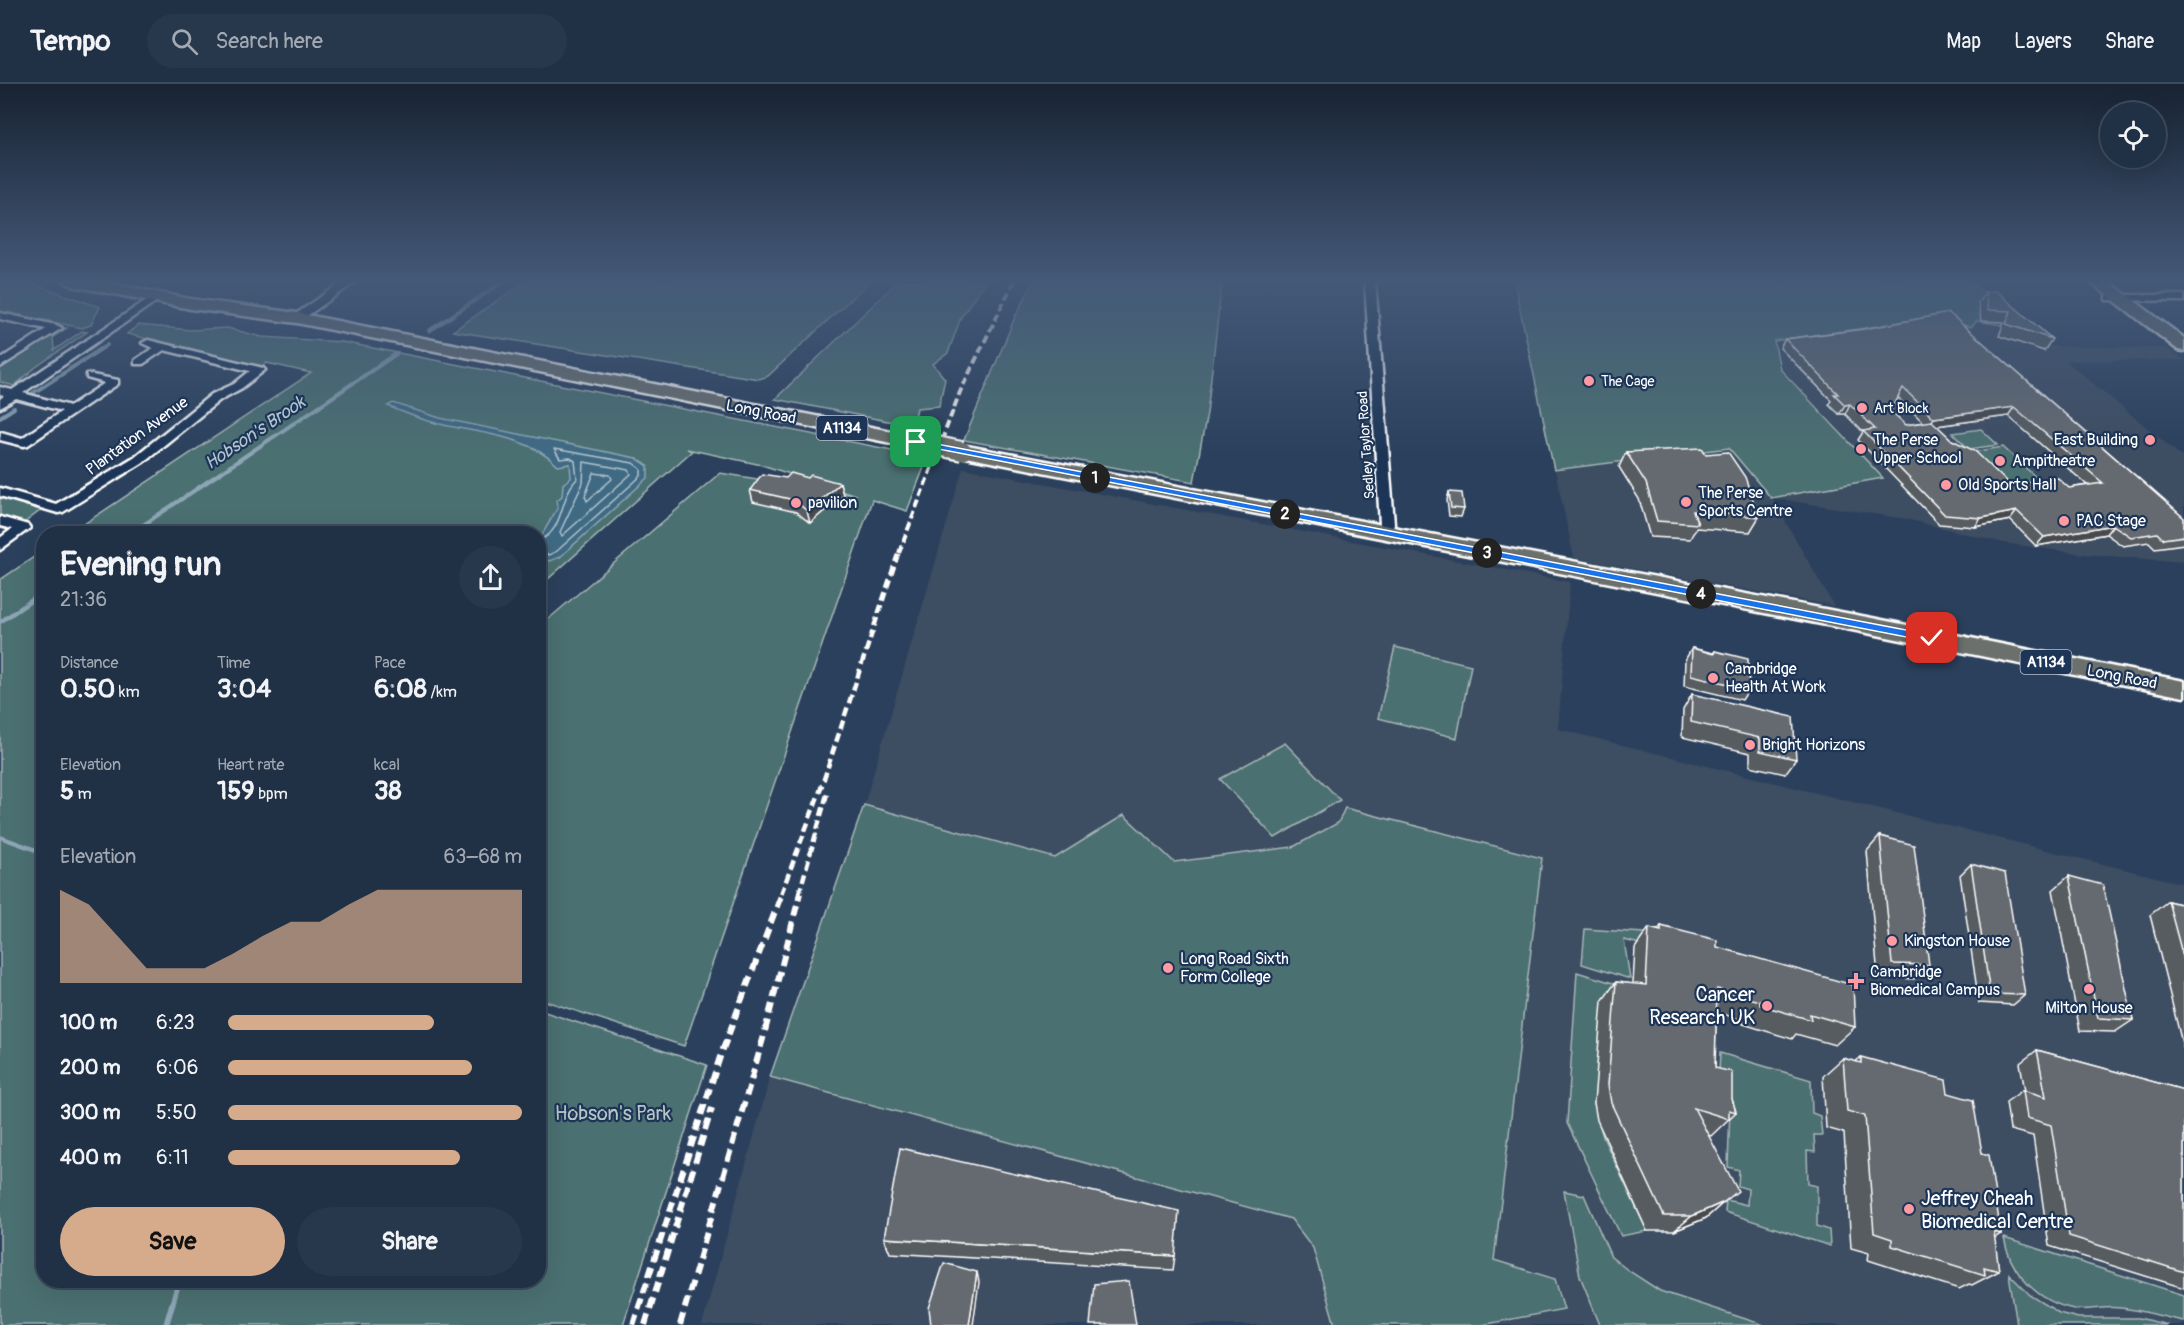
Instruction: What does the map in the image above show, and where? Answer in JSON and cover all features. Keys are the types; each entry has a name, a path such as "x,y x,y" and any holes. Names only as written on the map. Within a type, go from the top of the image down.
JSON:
{"main road":[{"name":"Long Road","path":"399,339 962,452 1900,632 2184,689"}],"street":[{"path":"0,364 39,339"},
{"path":"0,404 96,339"},
{"name":"Sedley Taylor Road","path":"1374,339 1387,524 1385,534"},
{"name":"Plantation Avenue","path":"0,492 58,509 138,460 216,397 238,386 259,370 148,344"},
{"path":"140,362 162,347"},
{"path":"1,436 24,442 114,382 91,376"},
{"path":"0,391 72,410"},
{"path":"0,521 23,528 0,545"}],"shaded area":[{"name":"The Perse Upper School","path":"1527,339 2039,339 2048,346 2167,348 2184,360 2066,361 2184,458 2184,562 2083,554 2003,543 1906,519 1772,498 1834,606 1574,558"},
{"path":"963,468 1570,582 1558,729 2184,884 2184,1325 702,1325 770,1077 864,805"}],"green space":[{"path":"43,339 53,339 54,350 70,339 77,339 36,367 14,386 0,382 0,367"},
{"path":"147,339 293,339 342,342 928,457 907,511 872,500 684,1046 546,1001 546,621 720,473 856,495 762,465 687,449 692,451 546,581 546,526 81,526 311,373 267,363 261,367"},
{"path":"503,339 808,339 768,376 759,379"},
{"path":"838,339 953,339 948,353 933,364 945,379 939,406 917,408 913,426 775,399"},
{"path":"1006,339 1215,339 1207,413 1194,482 964,440"},
{"path":"1526,339 1789,339 1774,341 1780,369 1883,478 1771,498 1729,448 1554,470"},
{"path":"1981,429 1998,445 1969,449 1953,433"},
{"path":"2003,447 2041,482 2009,486 1973,452"},
{"path":"0,498 41,510 24,523 0,516"},
{"name":"Hobson's Park","path":"36,556 36,1288 546,1288 546,1012 707,1065 623,1325 0,1325 0,580"},
{"path":"1395,647 1471,665 1457,738 1378,718"},
{"path":"1285,743 1340,800 1275,838 1220,779"},
{"path":"864,805 1055,858 1124,815 1174,862 1293,847 1338,823 1345,808 1542,858 1494,1260 1555,1279 1564,1309 1482,1325 1335,1325 1313,1248 1291,1219 770,1077"},
{"path":"1585,929 1644,933 1722,954 1701,960 1624,940 1630,979 1582,964"},
{"path":"1577,972 1649,994 1594,1103 1603,1137 1647,1231 1621,1236 1567,1123"},
{"path":"1720,1053 1811,1080 1812,1113 1820,1116 1822,1135 1814,1135 1815,1152 1807,1151 1808,1184 1817,1186 1817,1226 1829,1230 1830,1246 1725,1212 1726,1200 1747,1205 1748,1189 1738,1186 1739,1170 1728,1167 1731,1077 1719,1072"},
{"path":"1564,1191 1584,1195 1611,1257 1629,1271 1660,1291 1764,1325 1600,1325 1580,1276"},
{"path":"2004,1238 2184,1295 2184,1321 2121,1308 2074,1309 2049,1300 2038,1293 2019,1274 2007,1251"},
{"path":"2009,1274 2030,1295 2059,1313 2078,1318 2139,1318 2168,1325 2017,1325"}],"water":[{"path":"393,403 440,418 636,458 648,466 648,478 560,557 549,561 546,560 546,528 558,507 557,500 562,496 563,484 571,478 570,464 558,466 545,455 515,440 432,422 388,406"}],"building":[{"path":"1785,339 1979,339 2184,518 2184,536 2163,539 2157,533 2131,537 2113,525 2044,537 2017,511 1981,518 1945,515 1863,431 1875,429 1850,404 1845,405 1834,394 1838,394","holes":["1903,388 1934,418 2014,407 2103,483 2069,488 2058,478 2010,485 1975,451 1952,440 1932,421 1906,425 1891,411"]},
{"name":"The Perse Sports Centre","path":"1702,448 1706,454 1728,452 1745,477 1759,517 1693,511 1698,524 1657,521 1646,483 1626,452"},
{"path":"791,473 808,478 811,475 840,483 807,511 794,500 750,490 762,474 786,478"},
{"path":"1449,492 1462,493 1464,509 1451,508"},
{"path":"1692,648 1748,659 1749,689 1691,675"},
{"path":"1692,694 1793,717 1796,759 1760,751 1760,738 1691,722"},
{"path":"1880,836 1914,845 1929,965 1892,964"},
{"path":"1971,864 2005,873 2025,995 1990,994"},
{"path":"2069,876 2103,885 2133,1020 2098,1018"},
{"path":"2168,901 2184,905 2184,961"},
{"path":"1661,926 1717,940 1717,947 1853,985 1855,1027 1810,1014 1811,1020 1760,1005 1760,1001 1717,989 1715,1068 1732,1072 1732,1099 1736,1112 1729,1110 1729,1119 1694,1108 1738,1191 1724,1202 1692,1216 1664,1216 1611,1103 1608,1085 1616,982 1646,985 1649,928 1661,931"},
{"path":"2037,1050 2184,1090 2184,1272 2069,1236 2051,1125 2027,1118 2023,1090 2046,1097"},
{"name":"Jeffrey Cheah Biomedical Centre","path":"1861,1057 1946,1080 1948,1093 1973,1100 1982,1153 1989,1155 2001,1234 1994,1232 1999,1271 1984,1267 1985,1275 1892,1246 1892,1239 1874,1233 1865,1116 1847,1111 1843,1058 1861,1063"},
{"path":"900,1148 1179,1211 1175,1256 884,1238"},
{"path":"944,1263 977,1272 969,1325 931,1325 929,1308"},
{"path":"1129,1281 1136,1325 1090,1325 1094,1284"}],"waterway":[{"path":"33,393 107,345"},
{"name":"Hobson's Brook","path":"142,526 396,354"},
{"path":"0,417 14,408"},
{"name":"Hobson's Brook","path":"0,622 36,597"},
{"path":"0,837 36,850"},
{"path":"166,1325 177,1288"}],"railway":[{"path":"899,553 960,392 986,339"},
{"path":"781,894 820,791 899,551"},
{"path":"799,894 827,794"},
{"path":"633,1325 720,1057 782,893"},
{"path":"680,1325 763,1039 800,893"},
{"path":"645,1325 712,1108"}],"place":[{"name":"The Cage","path":"1589,381"},
{"name":"Art Block","path":"1862,408"},
{"name":"East Building","path":"2150,440"},
{"name":"The Perse Upper School","path":"1861,449"},
{"name":"Ampitheatre","path":"2000,461"},
{"name":"Old Sports Hall","path":"1946,485"},
{"name":"The Perse Sports Centre","path":"1686,502"},
{"name":"pavilion","path":"796,503"},
{"name":"PAC Stage","path":"2064,521"},
{"name":"Cambridge Health At Work","path":"1713,678"},
{"name":"Bright Horizons","path":"1750,745"},
{"name":"Kingston House","path":"1892,941"},
{"name":"Long Road Sixth Form College","path":"1168,968"},
{"name":"Cambridge Biomedical Campus","path":"1856,981"},
{"name":"Milton House","path":"2089,989"},
{"name":"Cancer Research UK","path":"1767,1006"},
{"name":"Jeffrey Cheah Biomedical Centre","path":"1909,1209"}],"route":[{"path":"916,442 1932,638"}]}
